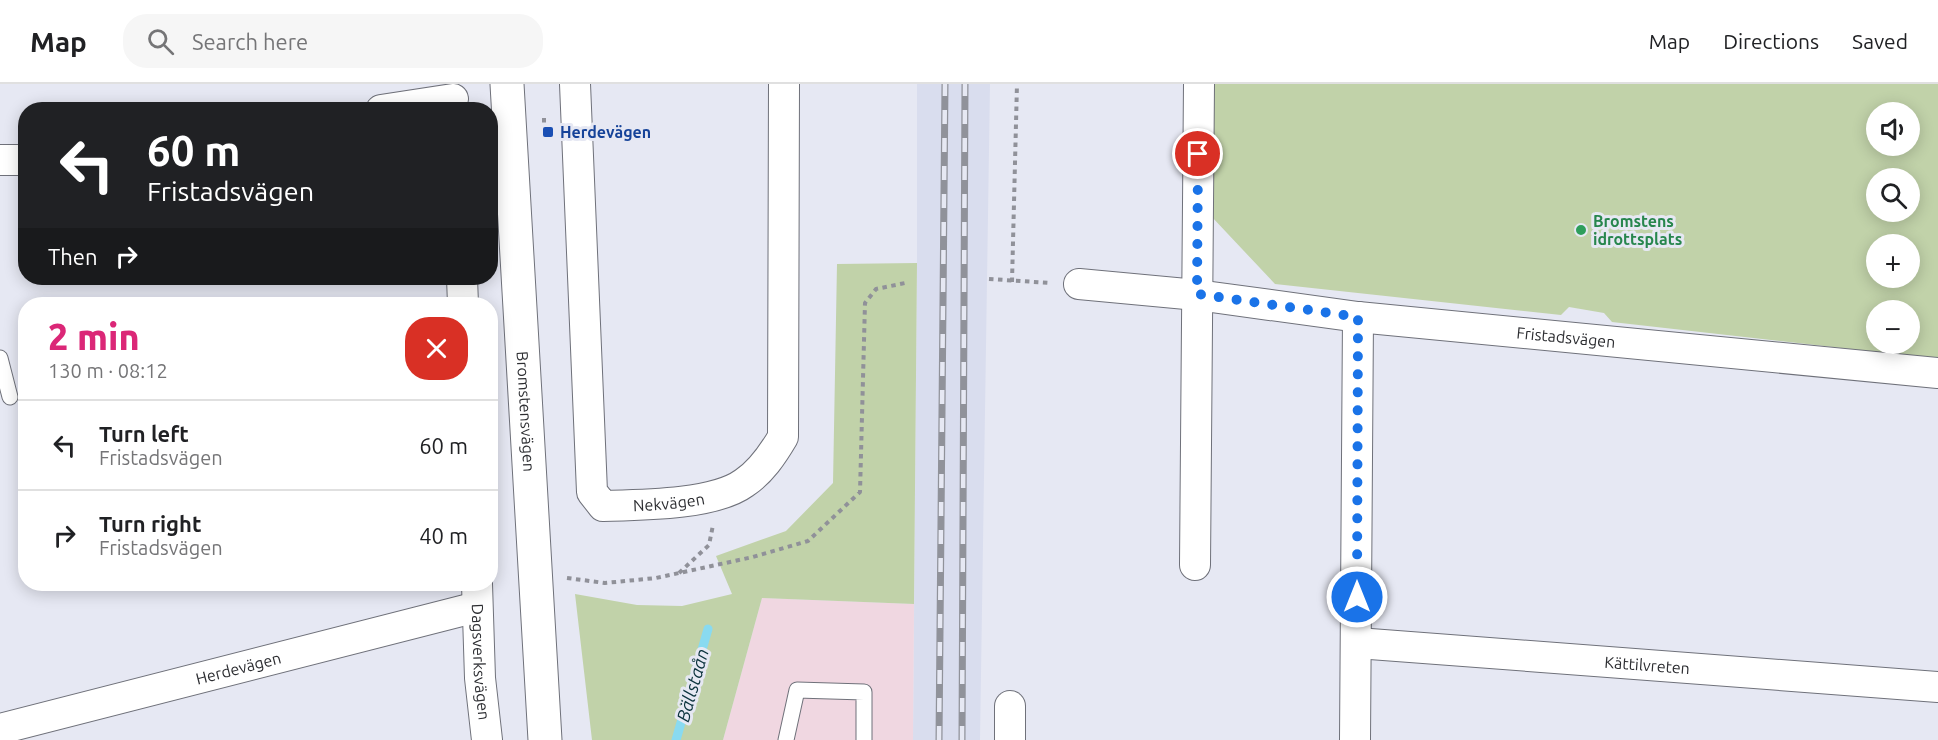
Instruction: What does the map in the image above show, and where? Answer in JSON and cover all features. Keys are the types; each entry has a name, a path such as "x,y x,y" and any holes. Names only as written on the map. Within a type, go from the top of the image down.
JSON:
{"street":[{"name":"Bromstensvägen","path":"507,84 545,740"},
{"name":"Nekvägen","path":"575,84 592,492 603,506 651,505 718,495 744,484 772,456 783,437 784,84"},
{"path":"1195,566 1199,84"},
{"path":"429,102 453,98"},
{"path":"0,160 18,160"},
{"name":"Fristadsvägen","path":"1079,284 1197,294 1358,317 1938,374"},
{"path":"1355,740 1358,317"},
{"name":"Herdevägen","path":"0,729 477,595"},
{"name":"Dagsverksvägen","path":"477,595 480,678 487,740"},
{"name":"Kättilvreten","path":"1357,643 1938,687"},
{"path":"1010,706 1010,740"}],"lane":[{"path":"0,358 10,397"},
{"path":"786,740 797,690 864,692 864,740"}],"path":[{"path":"1012,282 1017,84"},
{"path":"989,279 1079,284"},
{"path":"535,580 568,578 605,583 656,578 753,557 808,541 860,492 865,303 876,289 905,283"},
{"path":"678,573 709,545 718,495"}],"shaded area":[{"path":"917,84 990,84 980,740 913,740"},
{"path":"762,598 914,604 913,740 723,740"}],"green space":[{"name":"Bromstens idrottsplats","path":"1212,84 1938,84 1938,359 1894,354 1920,354 1920,300 1866,300 1866,351 1612,322 1604,313 1569,307 1561,315 1275,284 1211,216"},
{"path":"917,263 914,604 762,598 723,740 592,740 575,594 637,605 682,606 732,594 716,556 786,531 833,483 837,264"}],"waterway":[{"name":"Bällstaån","path":"676,740 708,629"}],"railway":[{"path":"939,740 945,84"},
{"path":"962,740 965,84"}],"place":[{"name":"Herdevägen","path":"548,132"},
{"name":"Bromstens idrottsplats","path":"1581,230"}],"route":[{"path":"1198,154 1197,294 1358,317 1357,597"}]}
